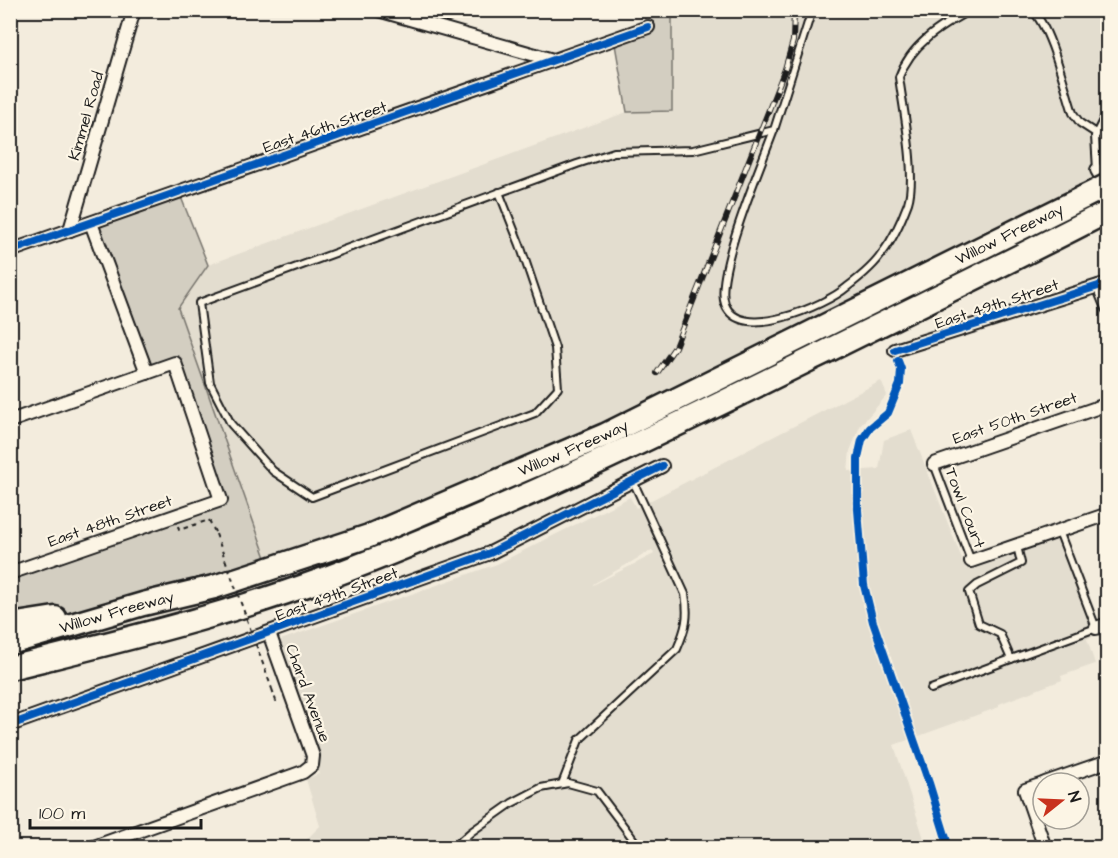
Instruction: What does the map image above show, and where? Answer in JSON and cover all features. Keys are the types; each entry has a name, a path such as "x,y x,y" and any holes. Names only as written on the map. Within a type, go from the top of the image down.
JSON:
{"highway":[{"name":"Willow Freeway","path":"10,643 143,604 214,587 369,536 605,435 1084,196 1104,181"},
{"name":"Willow Freeway","path":"10,669 186,625 320,580 446,530 627,450 1101,215"},
{"path":"10,625 143,604"}],"street":[{"name":"Kimmel Road","path":"70,230 134,10"},
{"path":"378,10 553,60"},
{"name":"East 46th Street","path":"10,251 648,27"},
{"path":"10,421 147,373 91,223"},
{"path":"1103,284 1107,308"},
{"name":"East 49th Street","path":"895,350 1103,284"},
{"name":"East 48th Street","path":"10,573 221,500 175,363 147,373"},
{"name":"East 50th Street","path":"934,464 1107,404"},
{"name":"East 49th Street","path":"10,725 490,553 662,466"},
{"path":"971,561 1107,514"},
{"name":"Chard Avenue","path":"94,847 303,772 312,765 313,756 269,633"},
{"path":"1078,771 1107,761"},
{"path":"1031,788 1025,790 1031,807"},
{"path":"1039,831 1045,848"}],"lane":[{"path":"812,10 774,130 729,255 723,282 725,304 734,316 751,322 802,312 846,288 883,253 908,201 911,174 899,76 904,64 918,46 946,23 970,10"},
{"path":"1032,10 1040,18 1047,35 1073,112 1080,123 1097,134"},
{"path":"1104,181 1095,136 1107,110"},
{"path":"499,192 520,245 555,348 558,388 535,413 312,497 273,471 231,424 210,383 199,303 499,192 614,152 693,150 774,130"},
{"name":"Towl Court","path":"934,464 971,561"},
{"path":"562,784 579,741 677,649 685,630 688,613 685,594 632,481"},
{"path":"931,688 1102,626 1059,531"},
{"path":"1011,659 1000,634 979,624 969,592 977,585 1022,563 1017,546"},
{"path":"453,848 471,832 512,803 541,788 568,783 597,791 640,848"}],"path":[{"path":"177,524 180,530 209,520 276,701 283,699"}],"shaded area":[{"path":"642,11 672,11 672,111 627,112 614,39 648,27"},
{"path":"672,11 1107,11 1107,185 605,435 270,569 178,308 208,265 627,112 672,111"},
{"path":"179,192 208,265 178,308 270,569 143,604 11,625 11,573 221,499 175,363 147,373 91,223"},
{"path":"881,381 887,395 860,426 850,451 848,471 879,469 884,440 911,430 966,569 1059,536 1096,635 1087,639 1095,664 1061,676 1062,680 999,704 999,707 894,745 927,848 299,847 320,826 306,779 319,774 272,643 497,564 630,497 636,508","holes":["652,550 654,554 593,585"]}],"railway":[{"path":"657,373 675,347 785,69 793,41 794,10"}],"cycle path":[{"path":"10,251 648,27"},
{"path":"895,350 1108,283"},
{"path":"898,361 901,369 900,384 888,413 870,428 862,440 858,458 858,510 864,585 873,622 949,848"},
{"path":"10,725 490,553 662,466"}]}
